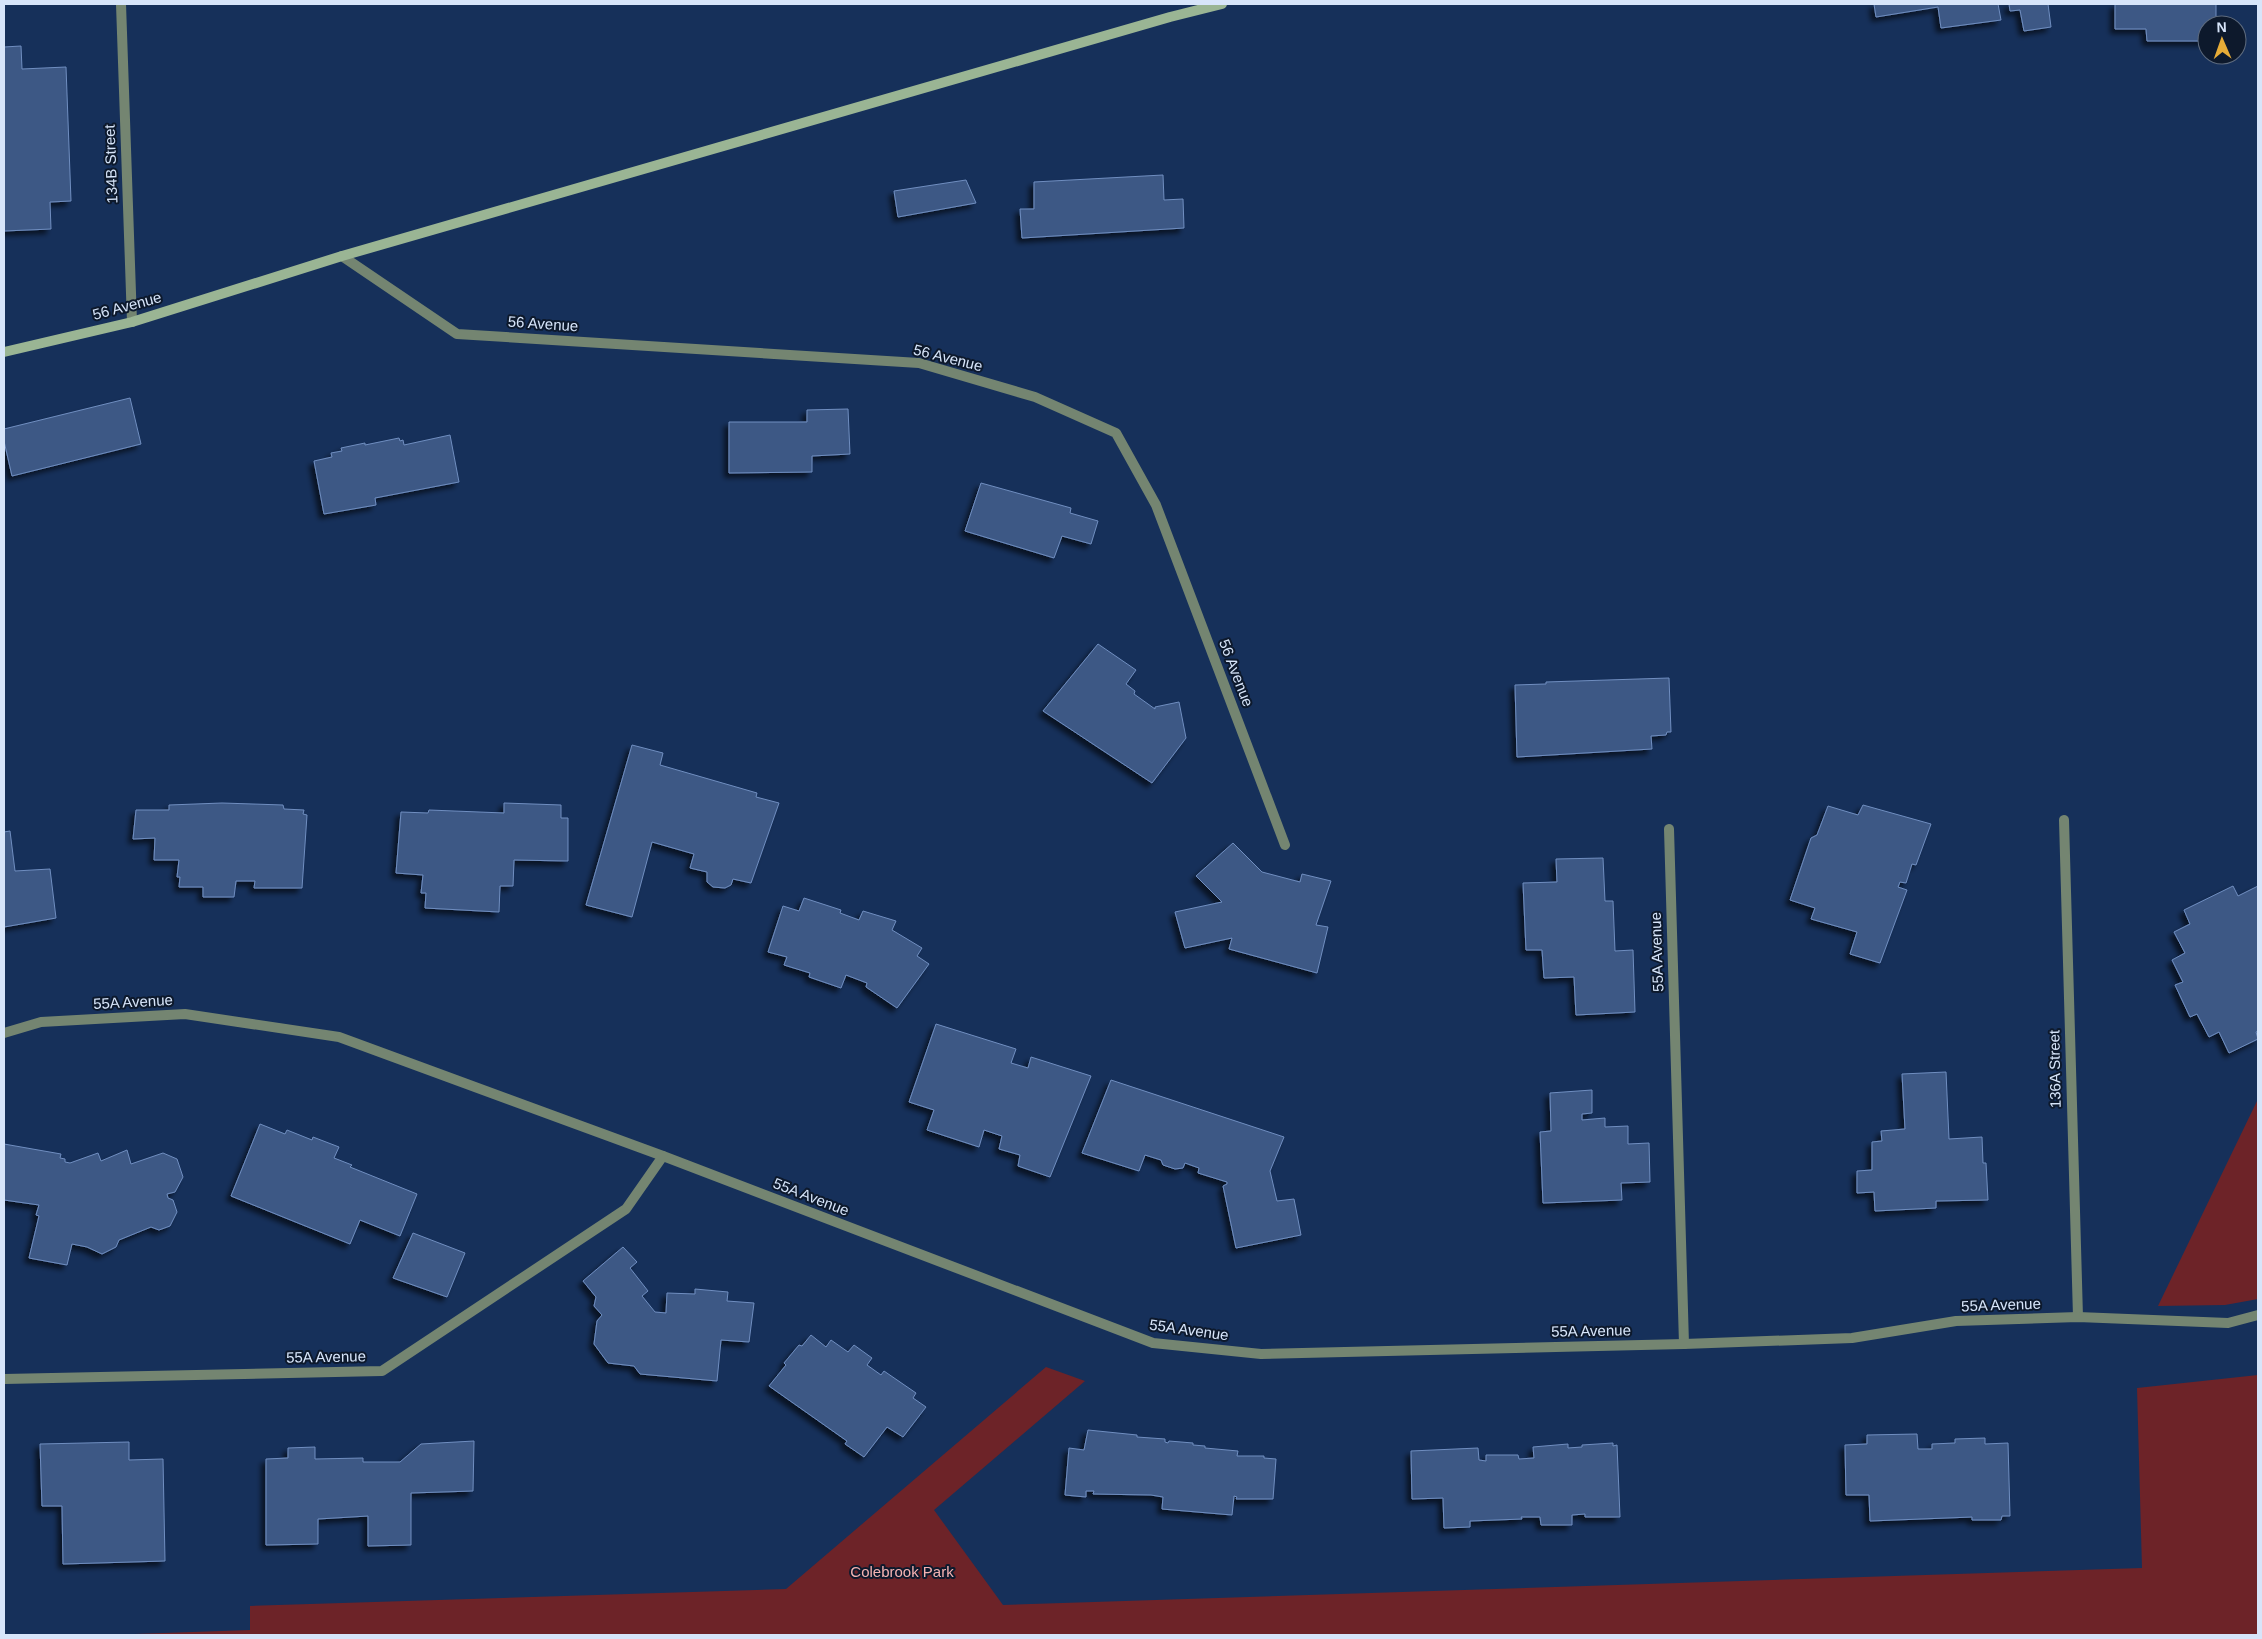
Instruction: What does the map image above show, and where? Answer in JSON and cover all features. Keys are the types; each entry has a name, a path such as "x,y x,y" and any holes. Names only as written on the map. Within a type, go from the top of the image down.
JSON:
{"street":[{"name":"134B Street","path":"121,4 132,322"},
{"name":"56 Avenue","path":"4,352 132,322 342,256 1170,17 1222,4"},
{"name":"56 Avenue","path":"342,256 457,334 919,364 1035,397 1116,433 1156,505 1285,846"},
{"name":"136A Street","path":"2064,820 2078,1317"},
{"name":"55A Avenue","path":"1669,829 1684,1344"},
{"name":"55A Avenue","path":"4,1034 40,1022 185,1014 339,1037 663,1156 1153,1343 1261,1354 1684,1344 1852,1338 1956,1321 2078,1317 2228,1323 2258,1315"},
{"name":"55A Avenue","path":"4,1379 382,1371 626,1208 663,1156"}],"green space":[{"path":"2258,1099 2258,1299 2225,1305 2158,1306"},
{"name":"Colebrook Park","path":"1046,1367 1085,1381 934,1510 1003,1605 2142,1568 2137,1388 2258,1375 2258,1635 106,1635 250,1630 250,1606 786,1589"}],"building":[{"path":"1874,4 1998,4 2001,20 1941,28 1938,7 1876,17"},
{"path":"2009,4 2048,4 2051,27 2024,31 2020,10 2010,11"},
{"path":"2115,4 2216,4 2216,15 2197,15 2197,41 2147,41 2146,29 2115,29"},
{"path":"21,46 22,69 66,67 71,201 50,202 51,229 4,231 4,47"},
{"path":"1163,175 1164,200 1183,199 1184,228 1022,238 1020,209 1034,209 1034,182"},
{"path":"966,180 976,203 898,217 894,191"},
{"path":"130,398 141,444 12,476 4,441 4,429"},
{"path":"848,409 850,454 812,456 812,472 729,473 729,422 807,422 807,410"},
{"path":"450,435 459,482 375,498 376,505 324,514 314,461 332,457 331,453 342,451 341,448 365,443 365,445 399,438 400,441 403,440 404,445"},
{"path":"981,483 1071,508 1070,513 1098,521 1091,544 1062,536 1054,558 965,531"},
{"path":"1098,644 1136,670 1126,684 1135,691 1134,694 1155,709 1155,707 1179,702 1186,738 1152,783 1043,711"},
{"path":"1669,678 1671,732 1667,732 1666,735 1651,736 1652,749 1517,757 1515,685 1546,684 1546,682"},
{"path":"632,745 663,753 660,765 757,793 756,797 779,803 751,883 733,879 731,885 725,888 713,887 707,882 707,872 690,868 694,854 652,842 632,917 586,905"},
{"path":"222,803 283,805 284,809 304,810 303,814 307,815 302,888 254,888 255,881 236,881 234,897 203,897 203,887 179,887 180,877 177,877 179,860 154,860 155,838 133,839 136,810 169,810 169,805"},
{"path":"504,803 561,805 561,818 568,818 568,861 514,860 513,886 500,886 499,912 425,908 426,893 421,893 423,875 396,873 401,812 428,813 429,810 504,813"},
{"path":"1863,805 1931,824 1916,865 1912,864 1906,883 1900,882 1898,887 1907,890 1880,963 1850,954 1857,932 1811,919 1815,908 1790,900 1811,838 1817,835 1828,806 1858,815"},
{"path":"10,831 15,871 50,869 56,918 4,927 4,832"},
{"path":"1233,843 1262,872 1300,882 1302,874 1331,881 1316,925 1328,927 1317,973 1229,949 1232,938 1185,948 1175,912 1222,902 1196,876"},
{"path":"1603,858 1605,901 1613,901 1615,951 1633,950 1635,1012 1576,1015 1574,977 1544,978 1542,950 1526,950 1523,883 1557,882 1556,859"},
{"path":"2233,886 2238,896 2258,886 2258,1031 2256,1032 2258,1039 2229,1053 2219,1032 2209,1037 2197,1014 2190,1017 2175,985 2183,982 2172,960 2185,953 2174,932 2190,924 2184,910"},
{"path":"804,898 841,910 840,913 859,920 863,911 896,921 892,930 922,948 917,956 929,964 897,1008 866,987 867,983 846,975 841,988 809,977 810,973 784,965 787,957 768,952 783,906 799,911"},
{"path":"936,1024 1016,1049 1011,1063 1028,1068 1031,1057 1091,1076 1050,1177 1018,1166 1020,1155 999,1149 1002,1136 984,1130 979,1147 927,1130 934,1110 909,1102"},
{"path":"1946,1072 1949,1139 1982,1137 1983,1163 1986,1163 1988,1200 1936,1201 1936,1208 1875,1211 1874,1192 1857,1193 1857,1171 1872,1170 1872,1142 1882,1141 1881,1131 1905,1129 1902,1074"},
{"path":"1111,1080 1284,1137 1270,1171 1277,1201 1294,1199 1301,1235 1236,1248 1223,1186 1227,1182 1198,1173 1199,1168 1185,1163 1183,1168 1175,1169 1163,1165 1161,1160 1145,1155 1139,1171 1082,1153"},
{"path":"1592,1090 1592,1113 1582,1114 1582,1120 1605,1118 1605,1127 1628,1126 1628,1144 1649,1143 1650,1182 1621,1183 1622,1200 1543,1203 1540,1132 1551,1131 1550,1093"},
{"path":"260,1124 285,1134 287,1130 312,1140 313,1137 339,1147 334,1158 352,1165 350,1167 417,1194 400,1236 360,1220 350,1244 231,1196"},
{"path":"4,1144 61,1154 60,1158 70,1163 98,1153 101,1161 127,1150 131,1164 163,1153 177,1159 183,1177 175,1192 167,1194 168,1198 173,1200 177,1212 170,1226 159,1230 151,1227 119,1240 116,1247 102,1254 87,1247 72,1244 67,1265 29,1258 39,1216 36,1215 39,1205 4,1200"},
{"path":"413,1233 465,1253 447,1297 393,1278"},
{"path":"623,1247 637,1262 630,1268 648,1291 642,1296 655,1312 666,1313 667,1293 695,1294 695,1289 728,1292 727,1301 754,1303 749,1342 721,1340 717,1381 640,1374 634,1366 608,1363 594,1344 597,1321 602,1315 594,1306 596,1297 583,1281"},
{"path":"811,1335 826,1347 831,1340 848,1352 854,1345 872,1358 867,1365 881,1375 884,1371 916,1393 913,1398 926,1407 903,1437 887,1427 864,1457 845,1444 847,1441 769,1386 786,1365 784,1363 799,1345 802,1346"},
{"path":"1088,1430 1165,1439 1165,1442 1168,1443 1169,1441 1193,1443 1193,1445 1205,1446 1205,1448 1238,1451 1237,1456 1264,1456 1264,1458 1276,1459 1273,1499 1236,1499 1237,1497 1234,1496 1232,1515 1162,1509 1163,1497 1151,1495 1093,1494 1094,1491 1086,1491 1086,1497 1065,1495 1069,1448 1084,1450"},
{"path":"1917,1434 1918,1449 1932,1449 1932,1444 1955,1443 1955,1439 1985,1438 1985,1444 2008,1443 2010,1516 2002,1516 2001,1520 1972,1520 1972,1517 1870,1521 1869,1495 1846,1495 1845,1445 1867,1444 1867,1435"},
{"path":"474,1441 473,1491 411,1493 411,1545 368,1546 368,1516 318,1519 318,1544 266,1545 266,1459 288,1458 288,1448 315,1447 315,1459 363,1458 363,1462 400,1462 421,1444"},
{"path":"129,1442 129,1460 163,1459 165,1561 63,1564 62,1506 42,1506 40,1444"},
{"path":"1613,1443 1613,1446 1617,1445 1620,1517 1585,1517 1585,1514 1572,1515 1572,1525 1541,1525 1540,1517 1521,1517 1522,1519 1470,1521 1470,1527 1444,1528 1443,1498 1412,1499 1411,1451 1478,1448 1479,1460 1486,1461 1486,1455 1518,1455 1519,1459 1534,1458 1533,1447 1568,1444 1568,1448"}]}
